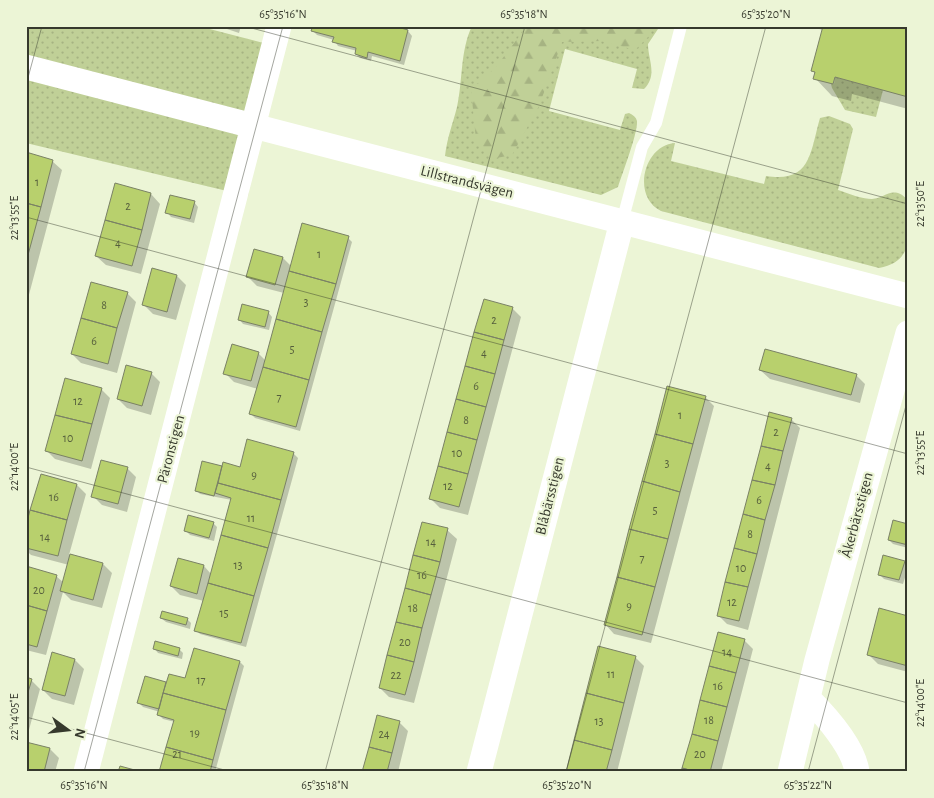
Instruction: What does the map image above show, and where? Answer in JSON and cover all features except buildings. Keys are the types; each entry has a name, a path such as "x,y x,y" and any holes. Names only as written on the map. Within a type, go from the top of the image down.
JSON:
{"street":[{"name":"Päronstigen","path":"86,772 279,26"},
{"name":"Lillstrandsvägen","path":"26,68 908,296"},
{"name":"Blåbärsstigen","path":"479,772 622,222"},
{"name":"Åkerbärsstigen","path":"790,772 817,660 908,333"},
{"path":"808,698 824,714 843,741 856,763 857,772"}],"lane":[{"path":"622,222 642,147 656,123 682,26"}],"green space":[{"path":"26,26 198,26 275,46 254,127 248,196 26,143"},
{"path":"472,26 660,26 648,44 651,78 644,89 632,88 637,69 565,49 549,111 620,130 625,114 629,113 637,120 635,135 618,187 601,195 445,156 459,97 465,45"},
{"path":"527,26 652,26 650,35 635,50 601,41 562,42 539,106 512,155 496,158 476,140 471,89 496,67"},
{"path":"835,77 883,90 876,117 845,110 832,88 831,84 834,84"},
{"path":"829,116 850,124 853,129 838,190 868,199 877,198 889,193 897,193 908,200 908,243 900,259 891,264 879,268 661,211 652,204 646,194 645,172 649,161 664,146 675,143 671,161 764,184 766,176 781,177 792,175 806,163 820,118"}]}
